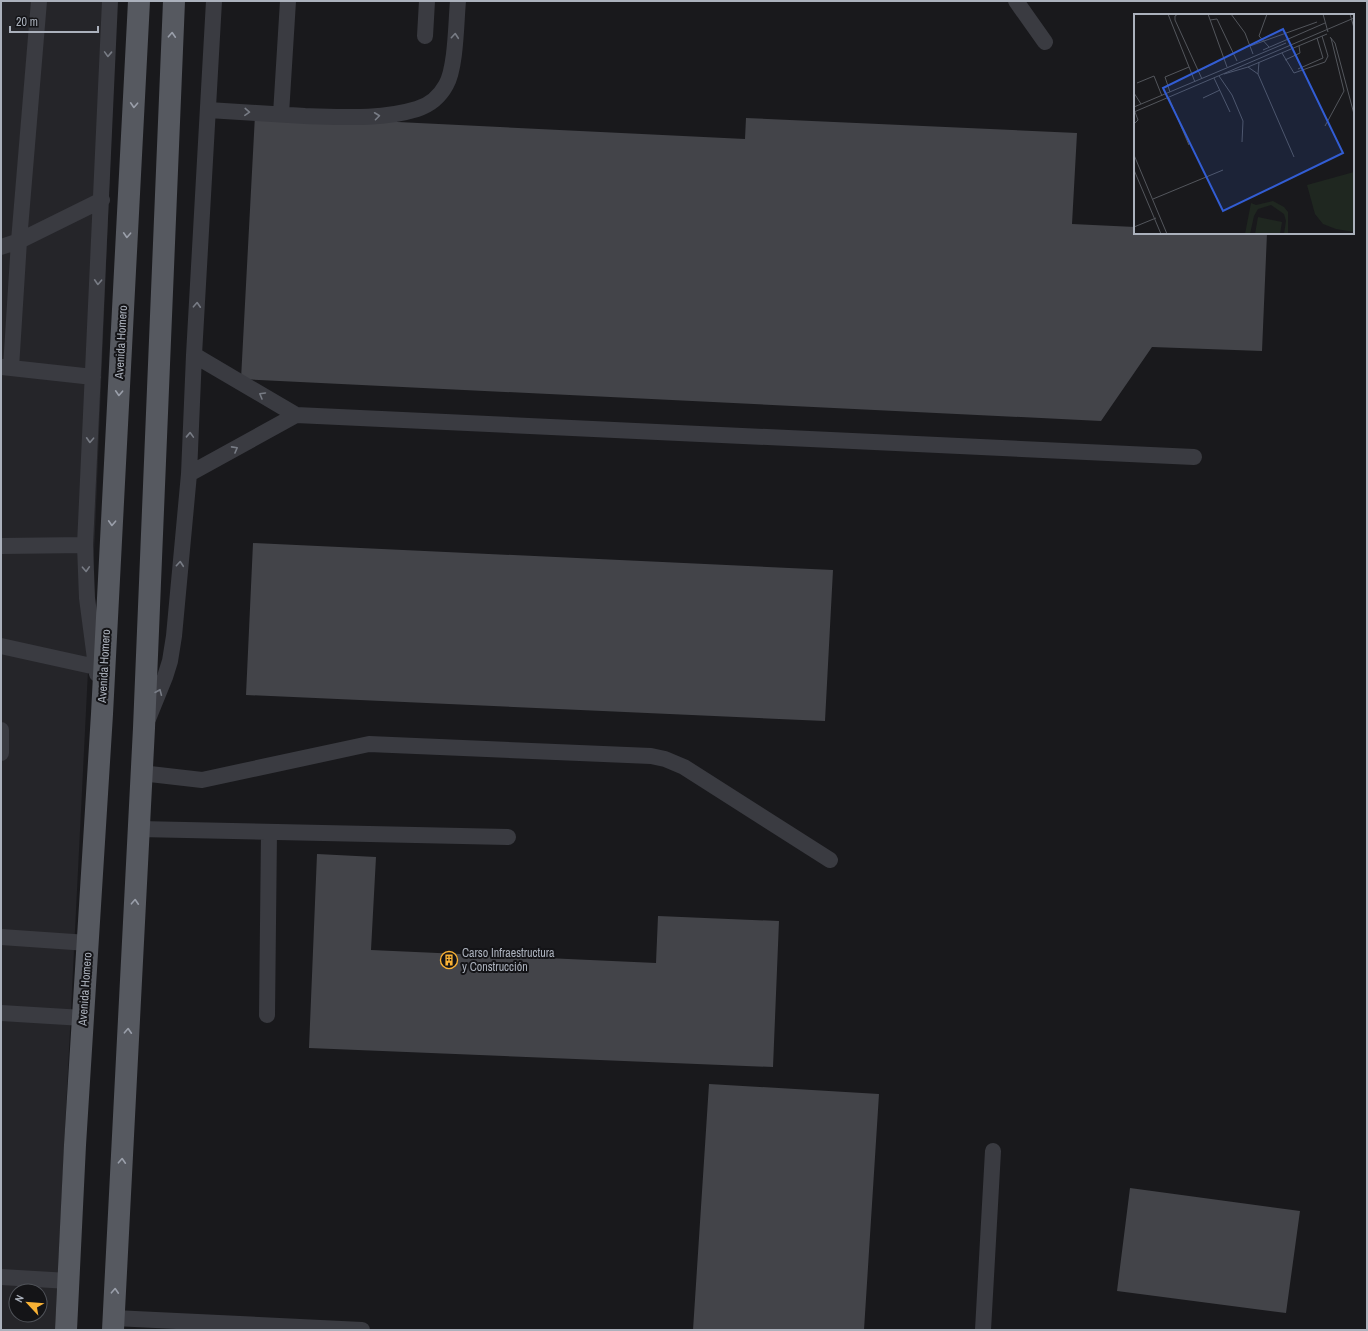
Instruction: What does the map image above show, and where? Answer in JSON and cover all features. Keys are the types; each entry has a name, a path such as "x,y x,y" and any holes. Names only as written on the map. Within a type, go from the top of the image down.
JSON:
{"main road":[{"name":"Avenida Homero","path":"66,1330 83,1018 102,714 139,1"},
{"path":"114,1324 144,728 174,1"}],"lane":[{"path":"39,1 19,241 6,368 93,377"},
{"path":"102,714 87,598 85,545 110,1"},
{"path":"144,728 165,677 170,660 174,636 188,474 214,1"},
{"path":"281,114 288,1"},
{"path":"425,36 427,1"},
{"path":"208,110 367,117 418,109 432,102 441,92 452,71 458,1"},
{"path":"1016,1 1045,42"},
{"path":"1,247 19,241 102,200"},
{"path":"194,356 296,415 1194,457"},
{"path":"188,474 296,415"},
{"path":"1,546 85,545"},
{"path":"1,646 96,667"},
{"path":"1,730 1,753"},
{"path":"141,773 202,780 369,744 651,756 665,759 684,767 830,860"},
{"path":"139,829 508,837"},
{"path":"267,1015 269,832"},
{"path":"1,937 88,943"},
{"path":"1,1013 83,1018"},
{"path":"984,1330 993,1151"},
{"path":"1,1277 69,1281"},
{"path":"114,1324 362,1330"}],"shaded area":[{"path":"1,1 117,1 95,531 55,1330 1,1330"}],"building":[{"path":"255,115 745,139 746,118 1077,133 1072,224 1134,227 1134,234 1267,234 1262,351 1152,347 1101,421 241,379"},
{"path":"253,543 833,570 825,721 246,695"},
{"name":"Carso Infraestructura y Construcción","path":"317,854 376,857 371,950 656,963 658,916 779,921 773,1067 309,1048"},
{"path":"709,1084 879,1094 864,1330 693,1330"},
{"path":"1130,1188 1300,1211 1286,1313 1117,1291"}],"place":[{"name":"Carso Infraestructura y Construcción","path":"449,960"}]}
